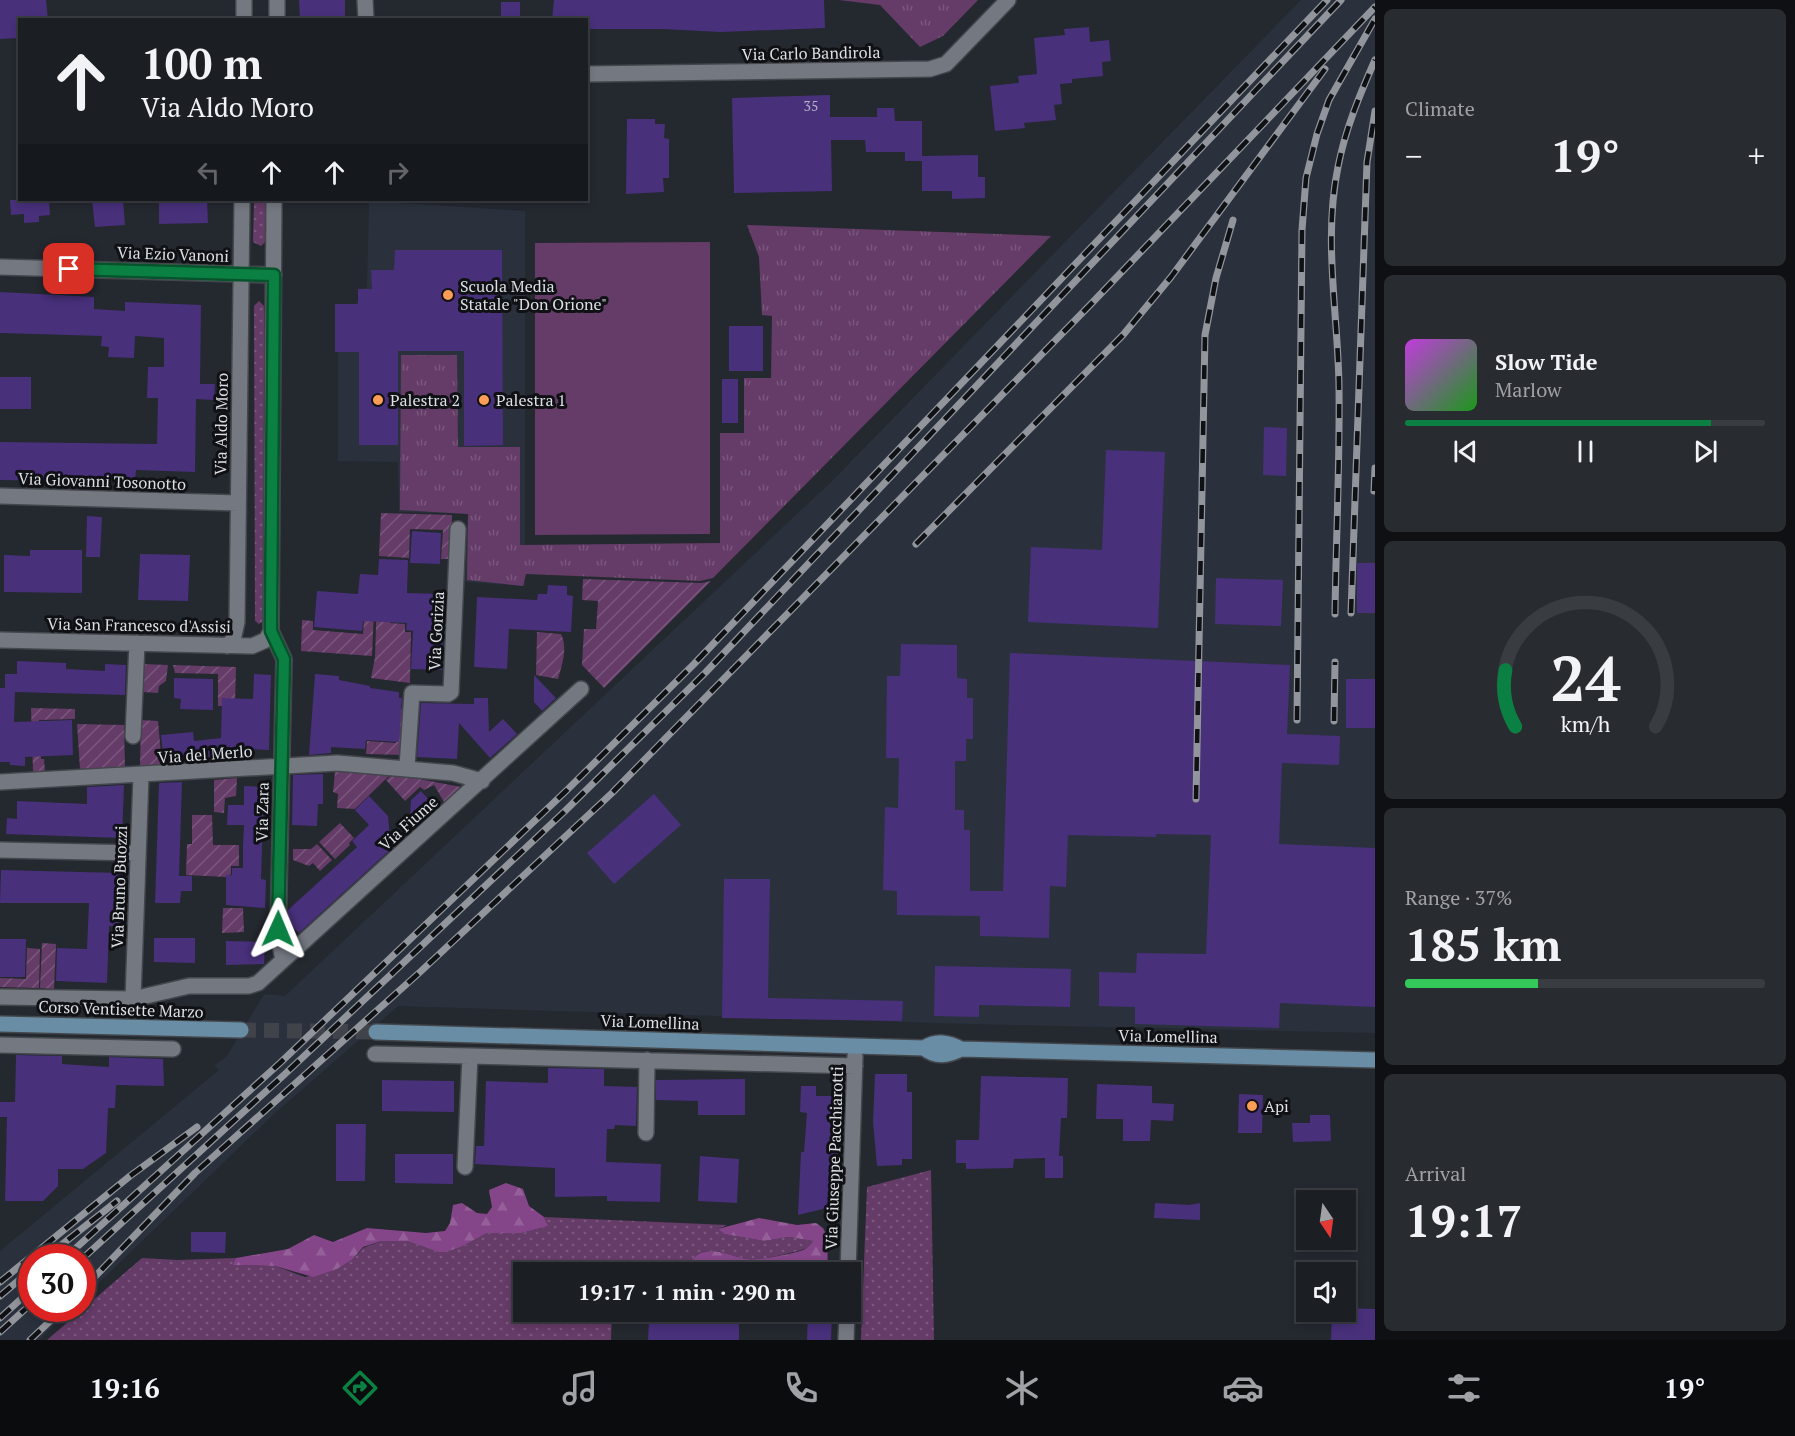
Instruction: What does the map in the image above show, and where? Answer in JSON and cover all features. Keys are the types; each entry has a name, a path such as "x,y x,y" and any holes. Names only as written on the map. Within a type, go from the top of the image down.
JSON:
{"main road":[{"name":"Corso Ventisette Marzo","path":"0,1024 242,1030"},
{"name":"Via Lomellina","path":"376,1032 924,1048 932,1054 950,1055 961,1049 1375,1060"}],"street":[{"path":"244,0 244,18"},
{"path":"277,0 277,18"},
{"path":"365,0 366,18"},
{"name":"Via Carlo Bandirola","path":"588,74 930,69 946,64 1008,0"},
{"name":"Via Aldo Moro","path":"227,646 233,640 237,622 242,201"},
{"path":"271,631 274,201"},
{"path":"0,261 0,267"},
{"name":"Via Ezio Vanoni","path":"0,267 274,275"},
{"name":"Via Giovanni Tosonotto","path":"0,496 238,503"},
{"name":"Via Gorizia","path":"407,767 411,693 448,694 451,692 459,529"},
{"name":"Via San Francesco d'Assisi","path":"0,640 260,645 271,631"},
{"name":"Via Zara","path":"271,631 284,659 278,935 283,960"},
{"path":"133,736 137,643"},
{"name":"Via Fiume","path":"258,982 581,689"},
{"name":"Via del Merlo","path":"0,782 141,776 337,763 407,767 453,773 482,781"},
{"name":"Via Bruno Buozzi","path":"133,999 141,776"},
{"path":"0,850 138,853"},
{"name":"Corso Ventisette Marzo","path":"0,997 133,999 189,986 241,987 258,982"},
{"path":"0,1045 173,1049"},
{"name":"Via Giuseppe Pacchiarotti","path":"848,1262 856,1046"},
{"path":"375,1054 855,1066"},
{"path":"465,1167 470,1056"},
{"path":"646,1133 647,1060"},
{"path":"846,1340 847,1322"}],"shaded area":[{"path":"1301,0 1375,0 1375,1033 969,1024 398,1006 274,1114 96,1285 96,1244 18,1244 18,1322 58,1322 39,1340 0,1340 0,1251 219,1070 214,1066 227,1056 264,994 285,996 833,480"},
{"path":"369,201 525,211 525,586 465,582 468,514 399,512 398,462 338,461 338,342 335,341 335,304 356,304 358,289 367,288"}],"green space":[{"path":"839,0 978,0 943,36 920,47 880,5"},
{"path":"254,201 266,201 265,242 261,246 253,242"},
{"path":"747,225 1051,236 713,578 700,581 526,574 523,586 467,580 468,514 400,510 401,355 457,355 458,447 520,447 520,545 720,543 720,433 744,433 744,378 771,378 772,316 762,315 759,257"},
{"path":"710,242 710,534 535,535 535,243"},
{"path":"259,301 264,306 264,621 259,624 255,621 254,306"},
{"path":"381,513 452,515 451,559 441,559 443,530 410,529 409,558 379,556"},
{"path":"583,579 702,583 711,581 604,688 582,665 584,629 596,629 598,601 582,600"},
{"path":"366,588 375,589 372,656 301,651 302,620 313,621 313,630 363,634"},
{"path":"377,592 391,592 390,623 405,624 405,632 411,632 410,683 371,678 375,657"},
{"path":"537,632 561,634 564,651 558,679 536,675"},
{"path":"143,664 168,665 166,681 159,686 158,693 143,692"},
{"path":"173,665 236,667 235,706 218,706 218,674 175,673"},
{"path":"31,708 75,709 75,719 39,720 41,759 44,759 45,771 33,771"},
{"path":"399,709 405,710 403,755 366,754 367,741 396,743"},
{"path":"141,720 158,721 162,765 140,766"},
{"path":"77,724 124,725 125,767 80,769"},
{"path":"350,770 391,774 355,809 337,808 338,794 333,792 335,772"},
{"path":"393,774 461,787 444,802 434,785 424,790 420,787 405,801 386,780"},
{"path":"237,778 236,796 225,798 224,813 214,812 214,780"},
{"path":"192,815 212,815 213,845 239,845 239,866 231,866 231,874 226,877 186,875 187,844 192,844"},
{"path":"340,823 354,838 335,859 319,842"},
{"path":"317,844 332,860 320,871 313,863 309,866 293,860 293,849 311,849"},
{"path":"223,908 243,908 244,932 222,933"},
{"path":"42,943 56,944 54,989 40,988"},
{"path":"27,948 40,949 39,988 0,987 0,978 26,979"},
{"path":"931,1170 934,1340 861,1340 867,1187"},
{"path":"506,1183 523,1189 529,1206 544,1217 548,1226 522,1233 487,1233 446,1252 438,1252 407,1241 381,1241 363,1247 352,1260 337,1269 313,1277 275,1266 233,1265 236,1258 288,1249 314,1235 333,1242 367,1228 426,1233 445,1231 450,1223 453,1205 462,1203 477,1213 487,1214 492,1207 489,1190"},
{"path":"544,1217 727,1225 718,1229 724,1234 764,1241 789,1237 813,1241 808,1248 761,1259 740,1258 709,1251 702,1252 691,1262 513,1262 513,1322 612,1322 611,1340 47,1340 68,1322 96,1322 96,1298 142,1258 178,1260 236,1258 234,1265 275,1266 305,1277 337,1269 352,1260 363,1248 381,1241 407,1241 438,1252 463,1246 487,1233 522,1233 548,1226"},
{"path":"759,1218 797,1225 816,1223 823,1228 827,1236 828,1262 691,1262 701,1253 708,1251 748,1259 760,1259 803,1250 813,1241 789,1237 764,1241 724,1234 718,1229"}],"building":[{"path":"0,0 46,0 48,18 18,18 18,38 0,39"},
{"path":"299,0 345,0 345,18 300,18"},
{"path":"554,0 824,0 825,28 720,32 589,29 588,18 552,18"},
{"path":"501,2 520,2 520,18 501,18"},
{"path":"1089,27 1090,42 1109,40 1111,61 1102,62 1103,76 1072,79 1072,83 1060,84 1062,104 1054,105 1056,120 1024,123 1025,128 995,131 990,86 1019,83 1018,76 1037,74 1034,38 1065,35 1064,29"},
{"path":"830,95 830,117 877,117 877,108 894,108 895,121 922,121 922,156 978,155 978,177 985,177 985,198 952,199 952,191 922,191 922,161 905,161 905,152 866,152 865,140 831,140 832,191 734,193 732,98"},
{"path":"627,119 655,119 655,124 665,124 664,138 669,139 669,178 663,178 664,192 626,194"},
{"path":"10,200 49,201 50,215 39,216 39,222 24,223 24,214 11,215"},
{"path":"92,201 123,201 125,225 95,227"},
{"path":"159,201 207,201 208,223 159,224"},
{"path":"395,250 502,250 503,445 464,446 464,351 398,351 398,445 359,445 359,352 335,352 335,304 358,304 358,289 372,289 371,270 394,270"},
{"path":"0,292 94,297 94,309 125,311 125,302 201,305 200,384 215,384 214,400 196,399 195,472 136,470 135,482 0,480 0,442 157,444 158,398 147,398 148,367 164,367 164,338 135,336 134,358 108,357 109,347 101,346 102,336 0,333"},
{"path":"729,326 763,326 763,371 729,371"},
{"path":"0,377 31,377 31,409 0,409"},
{"path":"722,379 738,379 738,423 722,423"},
{"path":"1264,427 1287,428 1286,476 1263,475"},
{"path":"1106,450 1165,452 1158,628 1028,622 1031,547 1102,550"},
{"path":"87,516 102,517 100,557 86,557"},
{"path":"412,531 441,533 440,564 410,563"},
{"path":"30,550 82,550 82,593 4,592 4,555 30,556"},
{"path":"140,554 190,555 188,601 138,600"},
{"path":"379,559 408,560 407,593 445,594 442,670 411,669 413,631 406,630 407,623 363,621 362,631 314,627 317,591 358,594 360,574 378,575"},
{"path":"1357,563 1375,563 1375,613 1357,613"},
{"path":"1216,578 1283,580 1281,626 1215,624"},
{"path":"548,585 567,586 567,595 573,596 571,632 509,629 507,669 474,667 477,597 537,600 538,594 547,594"},
{"path":"901,644 957,645 957,678 967,679 967,698 973,698 973,739 966,739 966,761 955,761 955,810 964,810 964,830 970,830 970,891 1003,891 1010,653 1290,665 1287,734 1340,736 1339,765 1282,763 1279,844 1375,848 1375,1007 1280,1003 1279,1028 1135,1024 1135,1007 1099,1006 1099,972 1136,973 1137,953 1206,954 1211,835 1156,834 1156,837 1068,835 1066,887 1050,886 1049,938 980,936 980,916 897,915 897,891 883,890 885,807 898,808 899,758 886,758 887,676 900,676"},
{"path":"17,661 66,663 66,669 105,671 105,664 126,665 125,695 15,692 14,722 72,720 73,755 25,757 25,766 0,762 0,688 5,688 5,674 17,674"},
{"path":"254,674 271,675 269,750 225,748 226,759 164,763 161,735 193,732 194,741 221,738 222,698 253,699"},
{"path":"315,674 339,676 339,680 399,692 399,698 402,698 399,742 366,740 365,749 331,747 331,753 309,755"},
{"path":"534,675 556,698 542,711 534,702"},
{"path":"174,678 213,679 213,710 180,709 181,699 174,698"},
{"path":"1346,679 1375,679 1375,728 1346,728"},
{"path":"474,698 488,698 489,732 503,719 517,734 490,758 459,723 457,759 417,757 421,703 474,704"},
{"path":"323,774 323,804 318,804 317,826 292,825 293,775"},
{"path":"182,782 179,876 192,876 192,891 181,891 180,903 155,903 159,783"},
{"path":"124,785 122,838 6,834 7,818 17,819 17,801 87,804 87,787"},
{"path":"244,786 264,787 261,879 266,880 265,908 226,905 226,875 232,875 232,868 243,868 244,825 227,825 228,805 244,805"},
{"path":"421,791 436,808 409,832 411,800"},
{"path":"654,794 681,825 614,884 587,853"},
{"path":"369,796 388,816 391,849 299,933 288,923 288,910 357,847 352,841 369,825 355,810"},
{"path":"1,870 121,873 119,927 109,926 107,983 56,981 57,948 87,949 89,903 0,903"},
{"path":"724,879 770,879 768,998 903,1001 902,1021 722,1018"},
{"path":"154,938 195,938 195,963 154,962"},
{"path":"0,939 26,939 25,977 0,977"},
{"path":"226,941 265,942 264,964 226,965"},
{"path":"935,966 1071,969 1070,1007 979,1005 979,1017 934,1016"},
{"path":"16,1055 62,1056 62,1064 109,1067 109,1057 163,1059 164,1086 116,1085 115,1108 108,1108 106,1153 83,1169 58,1169 58,1186 43,1201 5,1201 7,1117 0,1117 0,1102 15,1102"},
{"path":"548,1068 604,1069 604,1086 637,1087 636,1126 615,1125 614,1129 607,1129 606,1162 661,1164 660,1202 607,1201 607,1196 555,1197 555,1168 475,1164 476,1146 484,1146 486,1081 548,1083"},
{"path":"875,1074 907,1074 907,1092 912,1092 912,1159 902,1159 902,1165 877,1166 873,1122"},
{"path":"981,1076 1068,1078 1067,1118 1061,1118 1059,1156 1063,1156 1063,1178 1045,1178 1045,1158 1014,1159 1013,1168 966,1169 966,1163 956,1163 956,1140 979,1140"},
{"path":"745,1079 745,1115 698,1115 698,1101 656,1100 656,1080"},
{"path":"382,1080 454,1081 454,1112 382,1111"},
{"path":"1097,1084 1152,1086 1152,1103 1174,1104 1173,1121 1151,1120 1150,1141 1123,1141 1123,1119 1096,1119"},
{"path":"801,1086 816,1086 816,1096 839,1096 834,1153 838,1153 835,1206 798,1215 801,1152 804,1152 807,1113 800,1112"},
{"path":"1239,1094 1263,1095 1262,1133 1238,1133"},
{"path":"1310,1115 1330,1115 1331,1141 1293,1142 1292,1123 1310,1123"},
{"path":"336,1124 366,1124 365,1181 336,1181"},
{"path":"395,1154 453,1154 453,1184 395,1183"},
{"path":"700,1156 739,1159 737,1203 698,1201"},
{"path":"1155,1203 1189,1205 1200,1203 1200,1220 1154,1218"},
{"path":"191,1232 226,1232 225,1253 191,1252"},
{"path":"1356,1308 1375,1309 1375,1340 1331,1340 1332,1322 1356,1322"},
{"path":"649,1322 739,1324 739,1340 648,1340"},
{"path":"808,1322 832,1322 831,1340 807,1340"}],"tunnel":[{"path":"241,1030 376,1032"}],"railway":[{"path":"80,1244 280,1063 566,791 694,664 1327,0"},
{"path":"96,1246 285,1074 565,811 706,672 1341,0"},
{"path":"96,1276 195,1173 419,973 612,793 1091,304 1375,7"},
{"path":"1297,720 1302,230 1306,178 1317,134 1329,100 1375,19"},
{"path":"1335,614 1339,386 1332,276 1332,221 1338,167 1345,139 1375,60"},
{"path":"916,544 1123,335 1171,277 1325,69"},
{"path":"1351,613 1367,162 1375,111"},
{"path":"1196,799 1205,335 1216,278 1233,220"},
{"path":"1374,491 1375,468"},
{"path":"1334,721 1335,662"},
{"path":"0,1282 130,1176 197,1127"},
{"path":"62,1244 117,1201"},
{"path":"0,1296 18,1281"},
{"path":"0,1318 18,1302"},
{"path":"0,1332 18,1316"},
{"path":"30,1340 49,1322"}],"place":[{"name":"Scuola Media Statale \"Don Orione\"","path":"448,295"},
{"name":"Palestra 2","path":"378,400"},
{"name":"Palestra 1","path":"484,400"},
{"name":"Api","path":"1252,1106"}],"route":[{"path":"69,269 274,275 271,631 280,646 284,659 278,929"}]}
